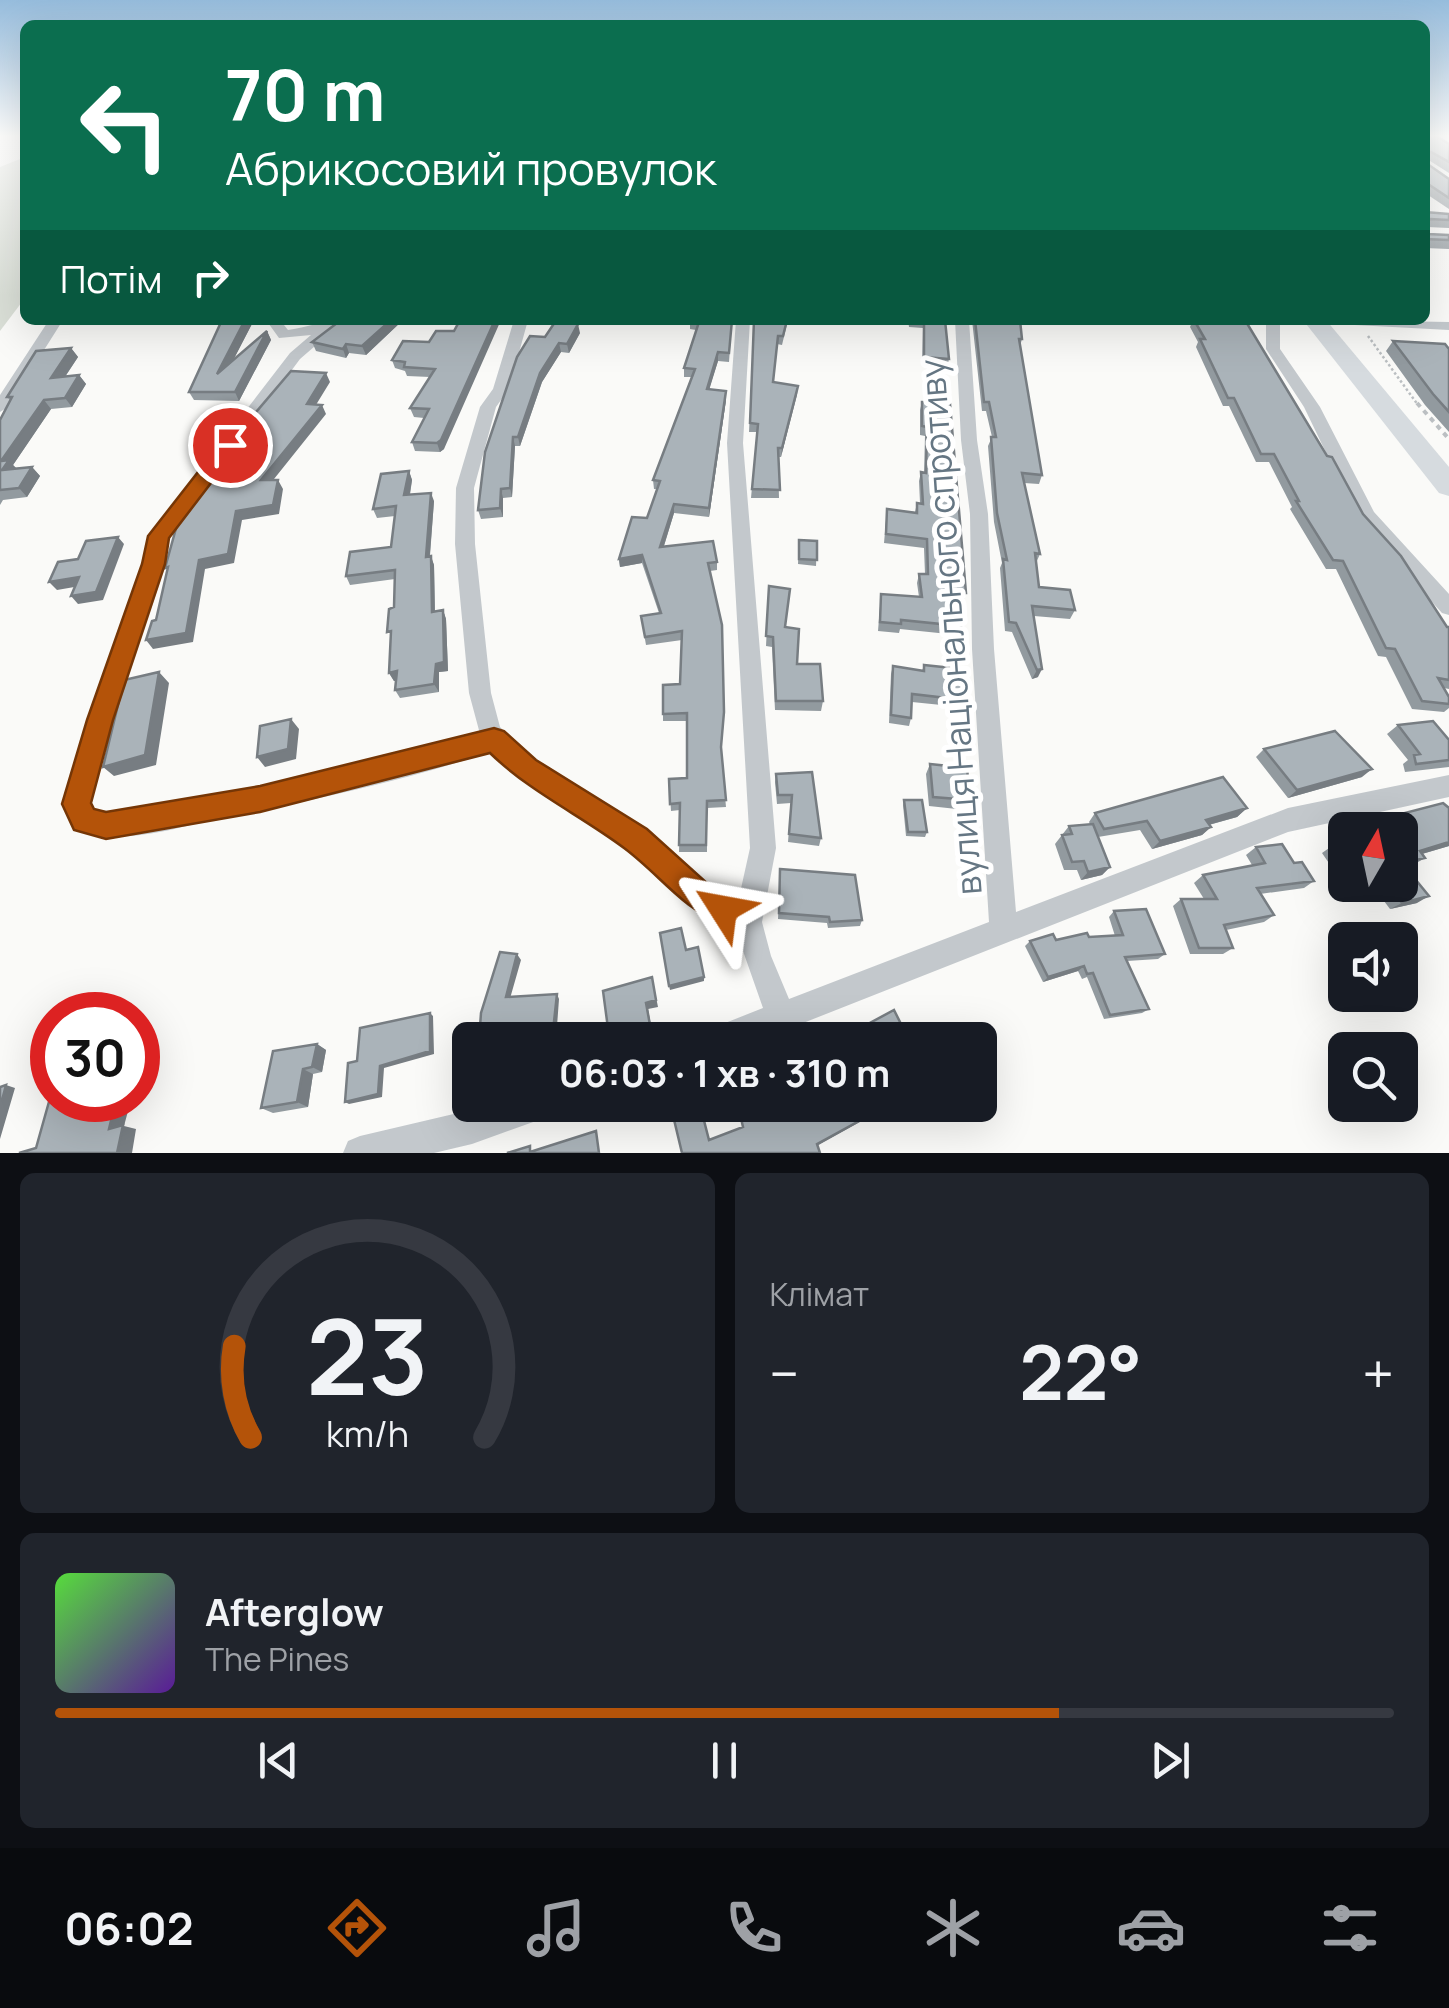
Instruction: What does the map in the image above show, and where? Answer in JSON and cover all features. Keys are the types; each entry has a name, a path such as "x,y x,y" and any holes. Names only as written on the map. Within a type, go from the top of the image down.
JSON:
{"main road":[{"path":"1318,325 1449,486"}],"street":[{"path":"0,407 53,325"},
{"path":"277,325 302,350"},
{"path":"284,335 329,325"},
{"path":"332,325 302,350 159,536 154,564 100,720 76,804 84,820 106,826 260,799 494,740"},
{"path":"519,325 501,389 488,407 465,488 465,544 480,694 494,740 526,769 637,840 698,896 748,922"},
{"path":"743,325 735,442 763,848 748,922 781,1015"},
{"name":"вулиця Національного спротиву","path":"962,325 969,440 979,514 983,650 1003,929"},
{"path":"1273,325 1272,348 1296,378 1366,516 1388,535 1449,607"},
{"path":"1419,325 1449,326"},
{"path":"764,1022 1288,820 1449,786"},
{"path":"360,1153 489,1122"}],"path":[{"path":"1359,325 1424,413 1449,438"}],"shaded area":[{"path":"0,189 20,189 20,305 0,331"}],"building":[{"path":"1435,189 1449,189 1449,198"},
{"path":"1430,212 1449,214 1449,220 1430,219"},
{"path":"1430,234 1449,235 1449,240 1430,239"},
{"path":"220,325 242,325 217,374 267,331 235,392 189,392"},
{"path":"334,325 385,325 362,346 346,344 343,349 312,342"},
{"path":"457,325 493,325 441,440 412,442 429,409 410,408 435,369 404,367 405,362 392,360 403,341 429,342 436,331 454,331"},
{"path":"553,325 577,325 567,344 559,343 540,373 518,437 513,437 510,488 501,489 500,508 478,510 485,452 517,357 530,336 545,337"},
{"path":"698,325 732,325 729,353 718,352 707,389 726,391 709,508 674,504 660,547 713,541 717,562 708,563 722,625 721,747 726,800 707,801 706,845 679,845 680,803 670,804 669,779 687,778 687,713 663,714 663,685 680,684 682,631 645,637 641,616 661,613 642,555 619,559 632,517 647,518 660,481 653,480 695,369 684,368"},
{"path":"754,325 786,325 783,336 778,336 773,382 798,386 782,448 778,448 780,490 752,489 758,424 750,423"},
{"path":"924,325 946,325 949,359 924,357"},
{"path":"976,325 1021,325 1019,339 1042,475 1022,473 1040,554 1035,553 1039,587 1070,590 1075,610 1032,606 1042,669 1037,670 1016,623 1009,622 1003,559 1007,560 997,513 991,437 996,437 989,402 984,402"},
{"path":"1197,325 1248,325 1327,456 1332,457 1363,514 1401,556 1449,627 1449,680 1438,678 1449,704 1422,701 1395,649 1386,648 1343,561 1333,560 1296,501 1274,454 1261,454 1234,398 1228,398 1200,339 1205,339"},
{"path":"1393,341 1445,344 1449,349 1449,412 1433,394"},
{"path":"71,348 51,378 79,375 65,398 44,400 1,461 9,460 2,470 32,467 19,488 0,490 0,420 12,397 7,397 36,351"},
{"path":"291,371 326,373 307,404 322,405 261,480 278,480 273,505 236,511 228,554 199,560 186,633 146,640 152,621 156,620 180,514 186,513 202,484 244,431 240,431"},
{"path":"922,402 950,404 966,593 959,593 961,626 901,620 901,624 880,622 881,594 922,597 919,574 928,574 927,539 886,534 887,509 917,513 917,503 923,504 921,472 926,473 927,427 922,426"},
{"path":"409,471 404,495 431,493 426,557 431,556 432,612 443,610 444,662 436,664 434,684 395,690 397,671 389,673 391,631 387,632 389,609 394,607 395,570 346,576 350,552 391,547 396,506 373,509 381,474"},
{"path":"118,537 96,592 71,596 79,577 49,582 58,562 78,559 86,541"},
{"path":"799,540 817,541 817,560 799,559"},
{"path":"769,586 790,589 785,627 799,629 797,664 820,664 823,701 776,701 773,637 766,636"},
{"path":"924,665 961,669 964,700 912,694 911,718 891,715 893,666 924,671"},
{"path":"159,672 145,755 103,767 124,680"},
{"path":"291,719 288,749 257,757 260,726"},
{"path":"1433,721 1449,740 1449,760 1416,764 1414,755 1420,754 1398,725"},
{"path":"1335,731 1372,769 1297,790 1264,749"},
{"path":"930,764 967,768 970,800 933,797"},
{"path":"812,772 821,838 789,834 792,795 778,795 776,774"},
{"path":"1223,777 1247,808 1206,820 1211,827 1160,841 1147,821 1104,829 1095,813"},
{"path":"904,800 922,800 927,832 908,832"},
{"path":"1443,803 1449,808 1449,842 1420,851 1425,858 1418,860 1418,812 1408,812"},
{"path":"1093,824 1110,867 1088,872 1084,861 1072,862 1062,835 1072,834 1069,826"},
{"path":"1282,844 1294,863 1302,862 1314,881 1257,888 1274,915 1224,925 1233,948 1199,948 1181,899 1217,899 1203,875 1265,863 1256,847"},
{"path":"780,869 855,875 862,920 830,922 829,917 779,913"},
{"path":"1418,883 1429,896 1418,899"},
{"path":"1146,909 1165,954 1125,957 1149,1009 1110,1015 1093,973 1087,974 1084,966 1048,977 1030,941 1053,934 1056,940 1087,933 1089,937 1123,935 1114,911"},
{"path":"681,928 686,950 698,947 704,977 669,986 660,933"},
{"path":"500,952 517,954 506,997 557,994 554,1022 480,1022"},
{"path":"652,977 656,1000 646,1003 649,1022 607,1022 603,991"},
{"path":"894,1010 900,1022 872,1022"},
{"path":"430,1013 430,1051 380,1066 378,1094 345,1102 348,1063 357,1061 360,1028"},
{"path":"317,1044 312,1067 303,1069 297,1102 261,1108 273,1051"},
{"path":"6,1085 0,1108 0,1087"},
{"path":"43,1122 111,1122 109,1129 123,1125 117,1153 19,1153 36,1148"},
{"path":"675,1122 704,1122 709,1140 743,1127 742,1122 857,1122 817,1144 820,1153 682,1153"},
{"path":"596,1131 599,1153 507,1153 530,1146 530,1152"}],"route":[{"path":"230,445 159,536 154,564 100,720 76,804 84,820 106,826 260,799 494,740 526,769 637,840 698,896 723,909"}]}
